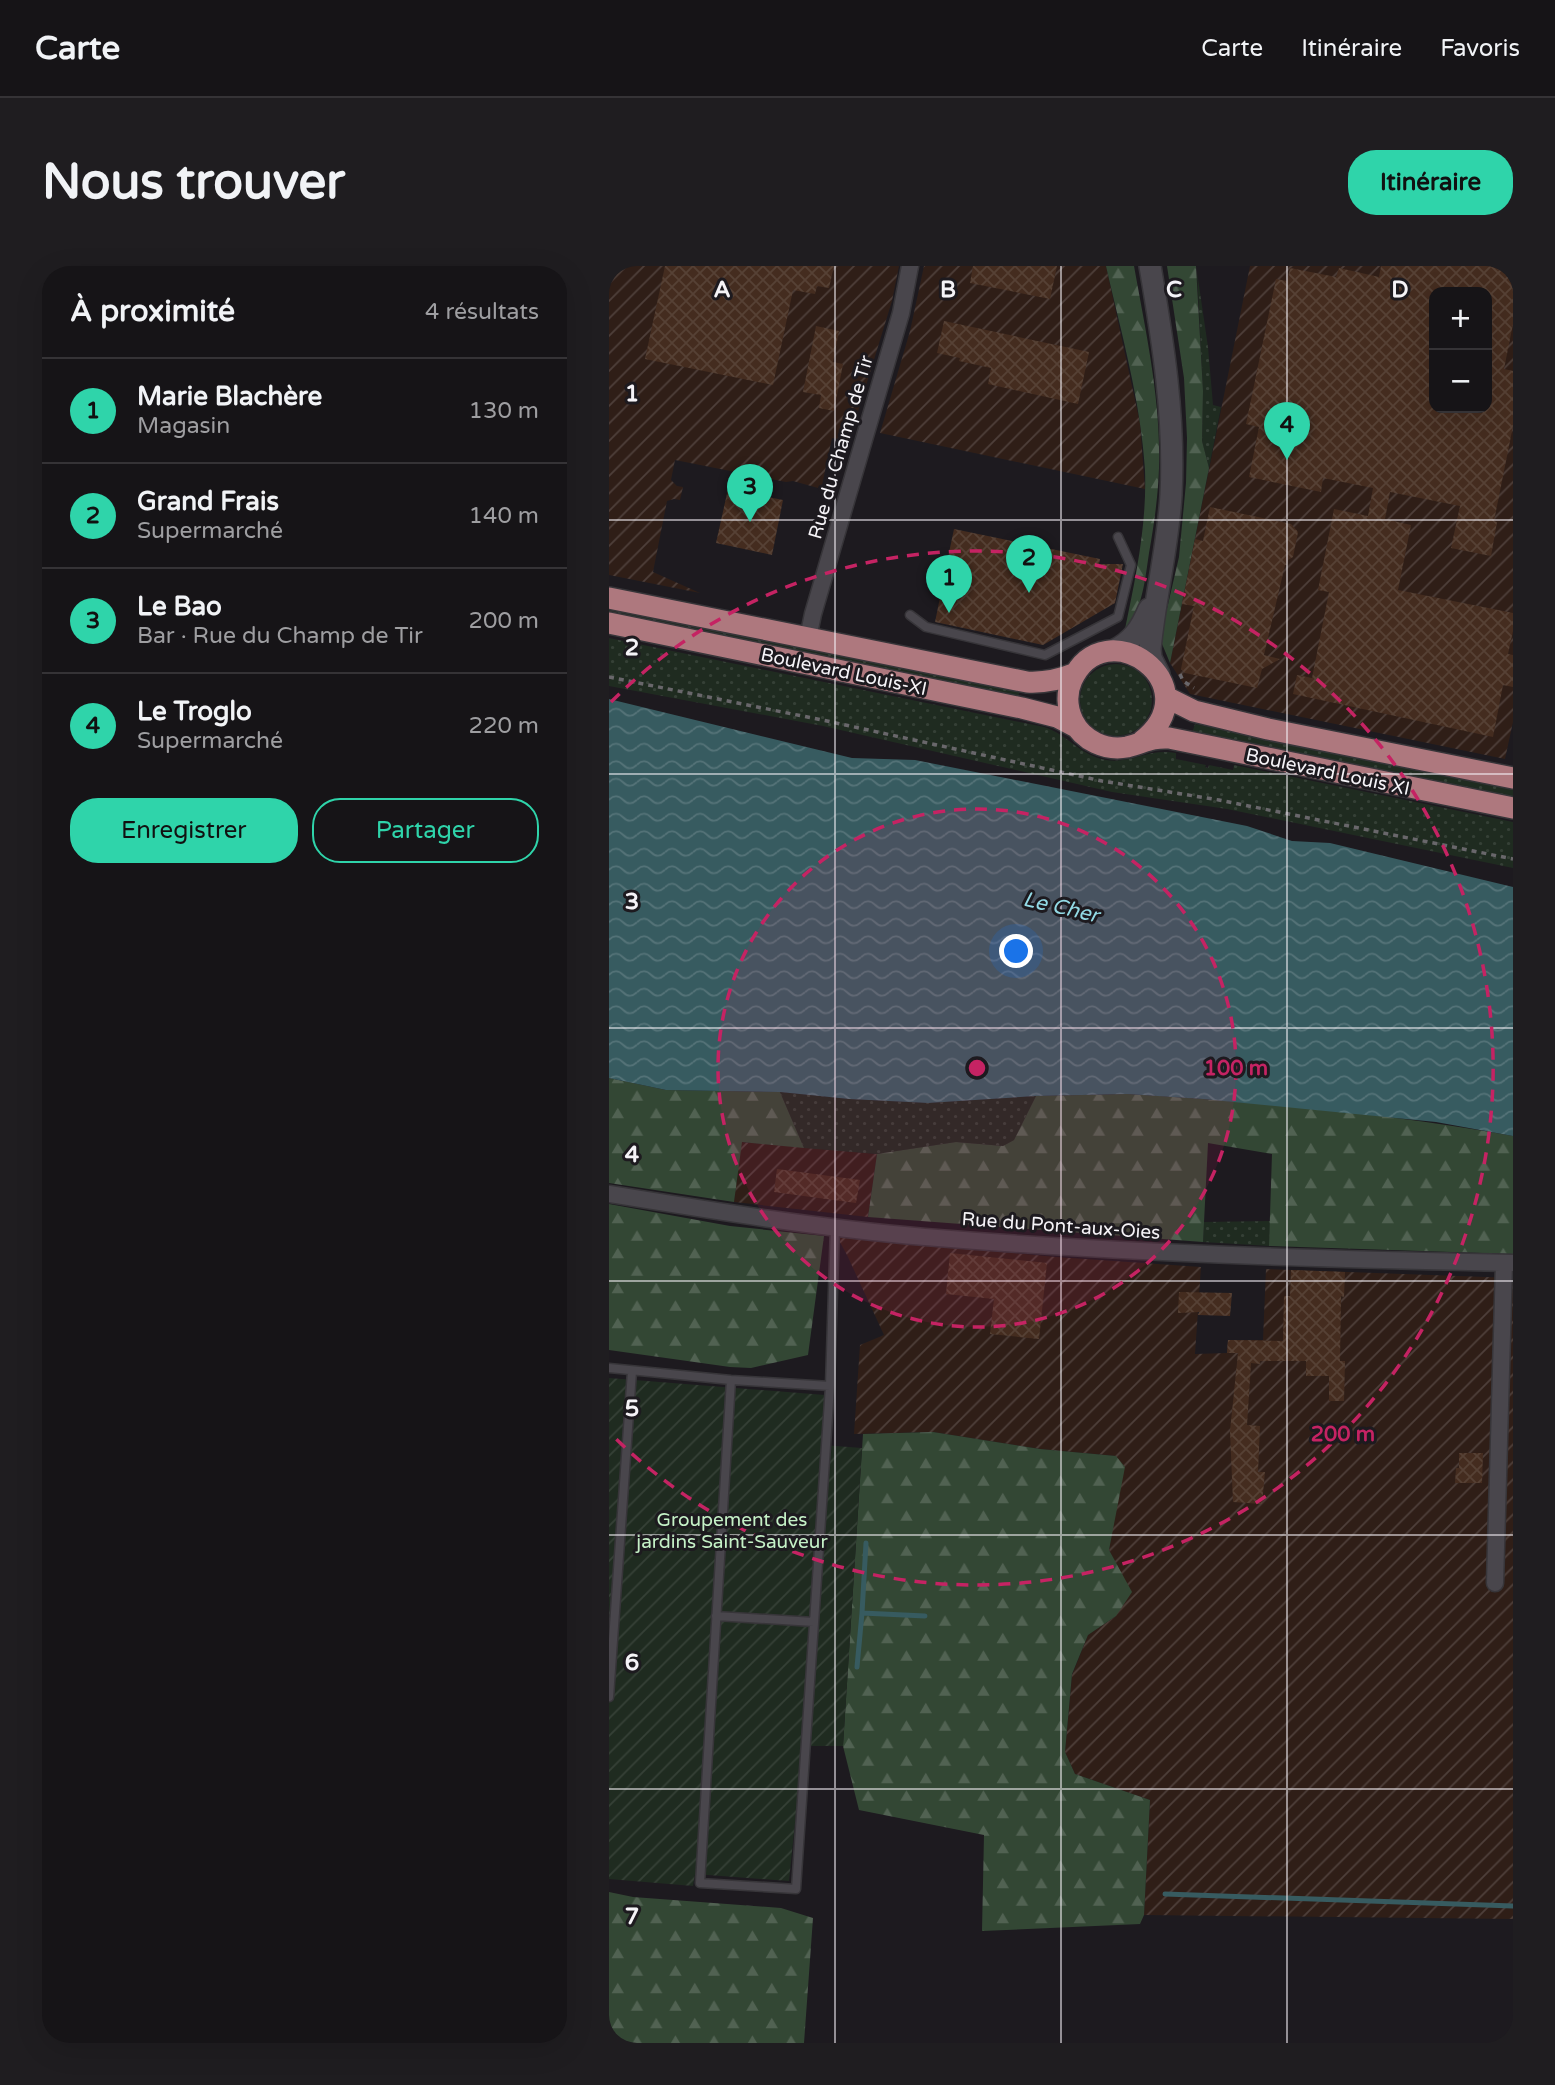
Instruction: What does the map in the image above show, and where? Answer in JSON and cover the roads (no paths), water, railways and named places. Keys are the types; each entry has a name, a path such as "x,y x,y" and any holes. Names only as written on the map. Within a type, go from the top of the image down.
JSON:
{"main road":[{"path":"1150,266 1166,364 1172,430 1171,494 1163,563 1150,649 1166,697 1160,722 1142,741 1119,748 1094,743 1076,727 1070,714 1070,685 1076,673 1092,658 1124,646 1138,632 1151,605 1163,563"},
{"name":"Boulevard Louis-XI","path":"609,598 1027,682 1059,680 1076,673"},
{"name":"Boulevard Louis-XI","path":"609,623 1022,708 1056,716 1076,727"},
{"path":"1113,651 1126,651 1139,656 1159,674"},
{"name":"Boulevard Louis XI","path":"1166,697 1194,711 1243,723 1513,778"},
{"name":"Boulevard Louis XI","path":"1142,741 1169,738 1513,808"}],"street":[{"name":"Rue du Champ de Tir","path":"808,638 901,313 910,266"},
{"name":"Rue du Pont-aux-Oies","path":"609,1194 723,1213 923,1237 1187,1254 1509,1263"},
{"path":"1495,1583 1509,1263"}],"lane":[{"path":"910,615 926,627 1045,655 1118,617 1131,565 1118,537"},
{"path":"731,1380 700,1883 796,1889 830,1386 835,1226"},
{"path":"609,1368 830,1386"},
{"path":"609,1697 632,1371"},
{"path":"716,1616 814,1622"}],"water":[{"name":"Le Cher","path":"609,699 852,758 915,760 1247,826 1292,841 1330,843 1513,887 1513,1136 1436,1122 1127,1094 1036,1096 928,1103 780,1092 666,1090 609,1078"}],"waterway":[{"path":"862,1613 866,1543"},
{"path":"857,1667 862,1613 925,1616"},
{"path":"1165,1894 1513,1906"}],"place":[{"name":"Le Troglo","path":"1287,460"},
{"name":"Le Bao","path":"750,522"},
{"name":"Grand Frais","path":"1029,593"},
{"name":"Marie Blachère","path":"949,613"}],"park label":[{"name":"Groupement des jardins Saint-Sauveur","path":"732,1530"}]}
